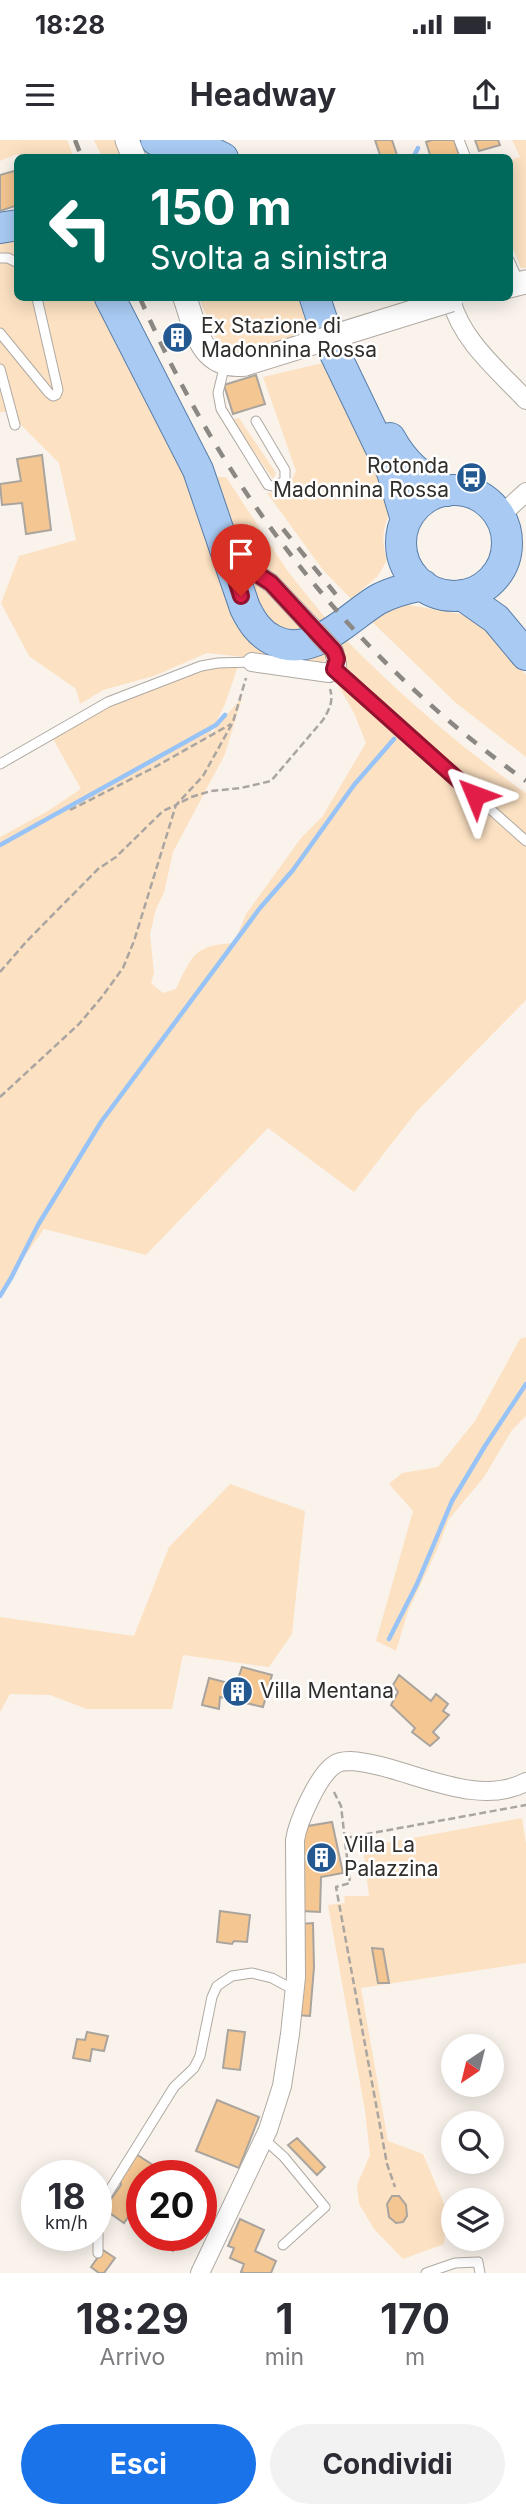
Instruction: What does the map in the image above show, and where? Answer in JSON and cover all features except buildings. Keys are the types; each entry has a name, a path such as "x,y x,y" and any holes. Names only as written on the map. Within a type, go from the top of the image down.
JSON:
{"main road":[{"path":"174,144 209,154"},
{"path":"112,301 193,458 252,621 265,636 282,644 296,646 316,641 377,600 423,585"},
{"path":"316,301 334,353 392,472 406,520"},
{"path":"332,301 395,447 412,470 447,491 478,497 488,502 500,516 506,529 507,546 500,570 500,594 526,653"},
{"path":"447,491 422,503 406,520 401,538 404,559 411,573 423,585 446,595 462,595 483,588 500,570"},
{"path":"377,600 404,559"},
{"path":"462,595 496,619 526,653"}],"street":[{"path":"185,301 204,349 216,360 235,364 450,301"},
{"path":"457,301 455,316 464,332 526,400"},
{"path":"500,516 526,492"},
{"path":"228,555 271,583 315,630 331,664 252,662"},
{"path":"200,2273 264,2138 282,2086 296,1962 295,1840 301,1819 320,1783 333,1765 351,1761 471,1789 506,1789 526,1782"}],"lane":[{"path":"0,333 49,393 56,395 58,390 38,301"},
{"path":"235,364 218,393 220,409 268,485 276,487 285,480 285,470 256,421"},
{"path":"0,369 15,425"},
{"path":"0,764 108,702 201,666 252,662"},
{"path":"331,664 526,841"},
{"path":"97,2253 98,2209 174,2087 194,2068 200,2056 212,1997 217,1986 232,1976 252,1973 272,1978 294,1990"},
{"path":"264,2138 284,2157 325,2207 282,2245"},
{"path":"426,2273 455,2263 478,2262 480,2273"}],"path":[{"path":"0,1097 79,1024 123,968 134,941 176,805 203,776 233,722 252,662"},
{"path":"0,972 98,869 116,857 163,811 191,797 211,791 241,789 271,781 330,709 331,664"},
{"path":"69,810 155,767 233,722"},
{"path":"320,1783 335,1793 339,1800 350,1883 336,1887 387,2164 395,2187"},
{"path":"345,1838 526,1805"}],"shaded area":[{"path":"0,140 67,140 73,154 14,154 0,161"},
{"path":"94,140 116,140 121,154 101,154"},
{"path":"512,140 526,140 526,268 521,268 513,249 513,160 520,157"},
{"path":"14,238 14,301 99,301 186,473 220,584 242,634 259,648 326,651 325,661 319,665 207,653 154,676 103,690 80,704 76,689 29,656 1,603 19,556 76,540 59,463 8,412 0,412 0,241"},
{"path":"200,301 306,301 315,333 246,355 233,351 215,337"},
{"path":"327,362 392,495 383,541 387,560 378,576 351,599 323,570 267,493 286,491 296,471 263,377"},
{"path":"239,418 276,473 273,479 231,420"},
{"path":"216,477 226,477 289,573 327,620 319,629 240,557"},
{"path":"246,569 311,634 272,631 242,570"},
{"path":"403,604 472,616 499,639 526,675 526,757 456,703 369,619"},
{"path":"344,638 431,720 526,793 526,1000 417,1111 354,1192 268,1128 146,1255 44,1229 0,1291 0,837 81,789 53,739 110,703 210,668 238,666 225,704 205,744 219,723 242,698 225,754 173,852 164,893 156,909 150,934 154,973 151,983 163,993 176,989 196,954 211,946 234,943 246,914 301,838 322,817 366,743 354,713 335,680 342,661 336,645"},
{"path":"526,1337 526,1416 512,1430 484,1477 449,1519 408,1611 396,1651 376,1641 413,1511 389,1484 402,1473 438,1467 475,1421 520,1339"},
{"path":"230,1484 305,1511 292,1634 269,1667 183,1655 172,1709 87,1709 50,1695 10,1694 0,1712 0,1617 134,1636 169,1547"},
{"path":"522,1818 526,1844 526,1963 361,1988 388,2141 423,2154 441,2197 441,2245 403,2259 374,2229 359,2204 357,2185 370,2155 365,2111 328,1905 345,1903 344,1896 369,1896 363,1847"}],"waterway":[{"path":"415,154 418,148"},
{"path":"0,845 216,725 225,715"},
{"path":"0,1296 38,1225 101,1122 260,908 293,870 354,785 394,739"},
{"path":"389,1639 417,1584 452,1501 526,1384"}],"railway":[{"path":"75,140 80,154"},
{"path":"141,301 174,370 212,439 254,504 300,566 350,625 404,680 463,732 526,781"},
{"path":"283,529 338,597"}],"place":[{"name":"Ex Stazione di Madonnina Rossa","path":"178,338"},
{"name":"Rotonda Madonnina Rossa","path":"472,478"},
{"name":"Villa Mentana","path":"237,1691"},
{"name":"Villa La Palazzina","path":"321,1857"}],"route":[{"path":"241,596 228,555 271,583 334,651 337,664 334,669 475,795"}]}
